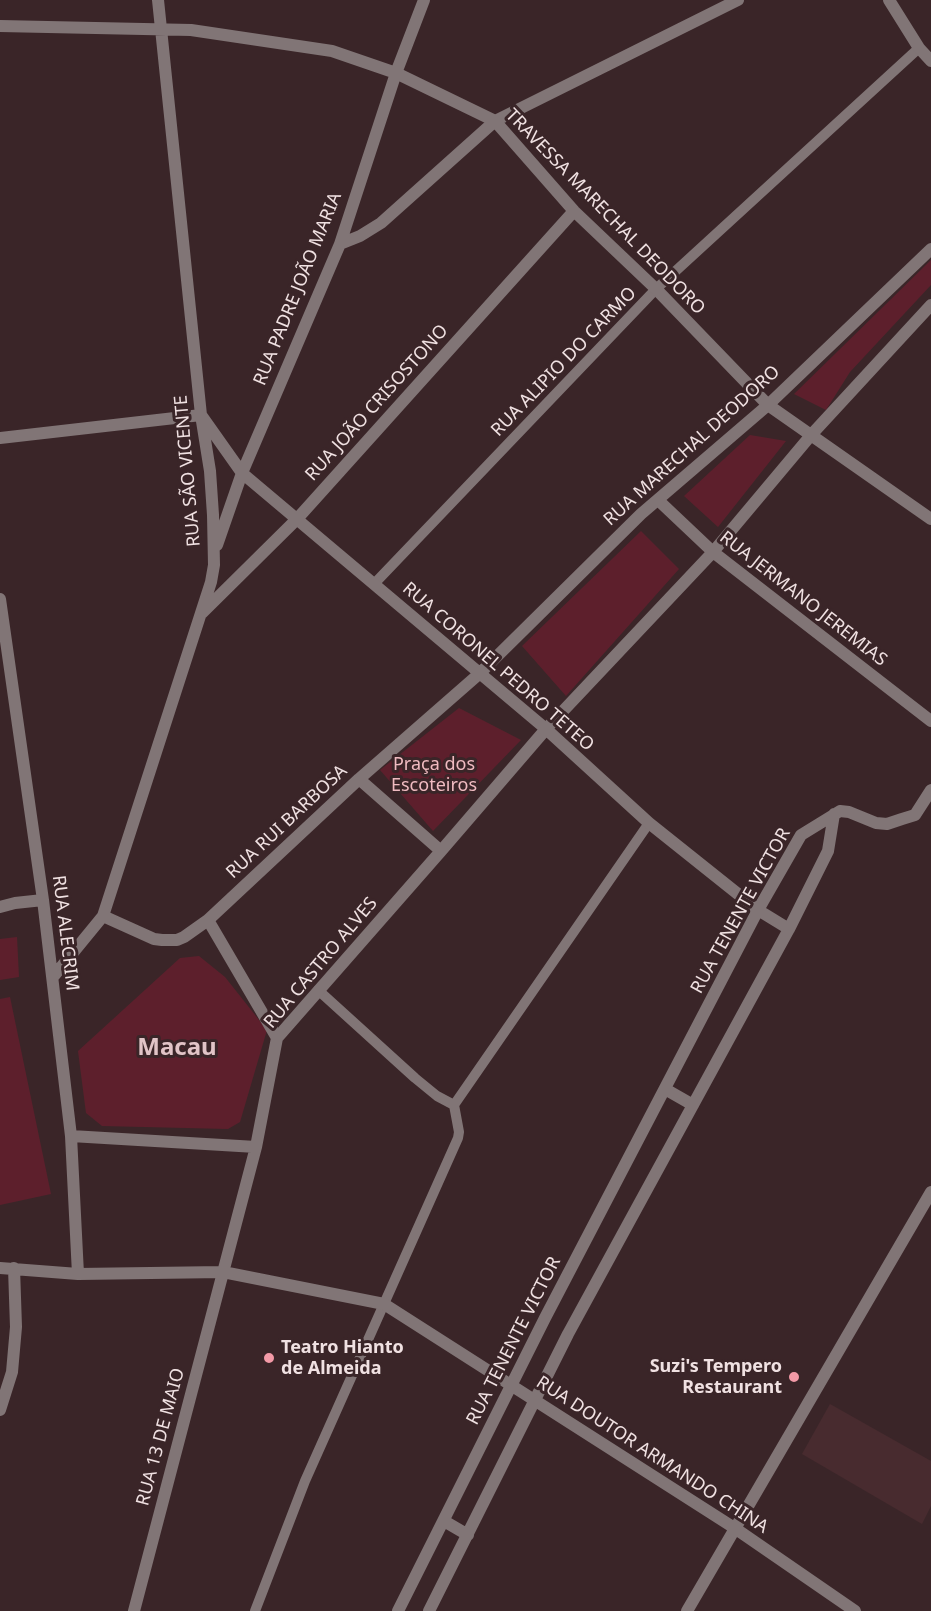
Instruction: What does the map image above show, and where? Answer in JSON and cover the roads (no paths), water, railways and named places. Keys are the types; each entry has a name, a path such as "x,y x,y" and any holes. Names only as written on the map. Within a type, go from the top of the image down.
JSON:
{"street":[{"name":"RUA SÃO VICENTE","path":"52,977 103,916 211,582 214,555 210,471 201,415 158,0"},
{"name":"RUA PADRE JOÃO MARIA","path":"214,555 242,473 340,244 396,73 424,0"},
{"path":"340,244 360,236 381,223 495,121 738,0"},
{"path":"889,0 919,48 931,61"},
{"name":"TRAVESSA MARECHAL DEODORO","path":"0,26 191,30 332,51 396,73 495,121 574,211 656,289 768,405 931,519"},
{"name":"RUA JOÃO CRISOSTONO","path":"201,614 297,519 574,211"},
{"name":"RUA MARECHAL DEODORO","path":"479,674 658,500 768,405 931,249"},
{"path":"546,729 713,552 812,434 931,304"},
{"path":"0,438 201,415"},
{"name":"RUA CORONEL PEDRO TETEO","path":"201,415 242,473 546,729 649,823 758,910 789,929"},
{"name":"RUA JERMANO JEREMIAS","path":"658,500 713,552 931,721"},
{"name":"RUA ALECRIM","path":"0,599 43,900 72,1136 78,1274"},
{"name":"RUA RUI BARBOSA","path":"103,916 154,939 177,940 184,937 208,920 359,779 479,674"},
{"name":"RUA CASTRO ALVES","path":"223,1272 256,1147 277,1038 546,729"},
{"path":"359,779 441,851"},
{"path":"429,1611 568,1334 789,929 828,851 834,814 849,812 876,823 886,824 915,815 931,790"},
{"name":"RUA TENENTE VICTOR","path":"398,1611 512,1385 758,910 801,835 834,814"},
{"path":"0,907 43,900"},
{"path":"208,920 277,1038"},
{"path":"665,1089 693,1105"},
{"path":"72,1136 256,1147"},
{"path":"687,1611 931,1192"},
{"name":"RUA DOUTOR ARMANDO CHINA","path":"0,1268 78,1274 223,1272 384,1304 736,1529 855,1611"},
{"path":"0,1410 12,1372 16,1327 14,1268"},
{"name":"RUA 13 DE MAIO","path":"134,1611 223,1272"},
{"path":"444,1521 468,1535"}],"lane":[{"name":"RUA ALIPIO DO CARMO","path":"374,584 656,289 919,48"},
{"path":"453,1105 649,823"},
{"path":"255,1611 305,1481 459,1132 453,1105 415,1078 318,990"}],"place":[{"name":"Teatro Hianto de Almeida","path":"269,1358"},
{"name":"Suzi's Tempero Restaurant","path":"794,1377"}],"district":[{"name":"Macau","path":"177,1048"}],"park label":[{"name":"Praça dos Escoteiros","path":"434,775"}]}
